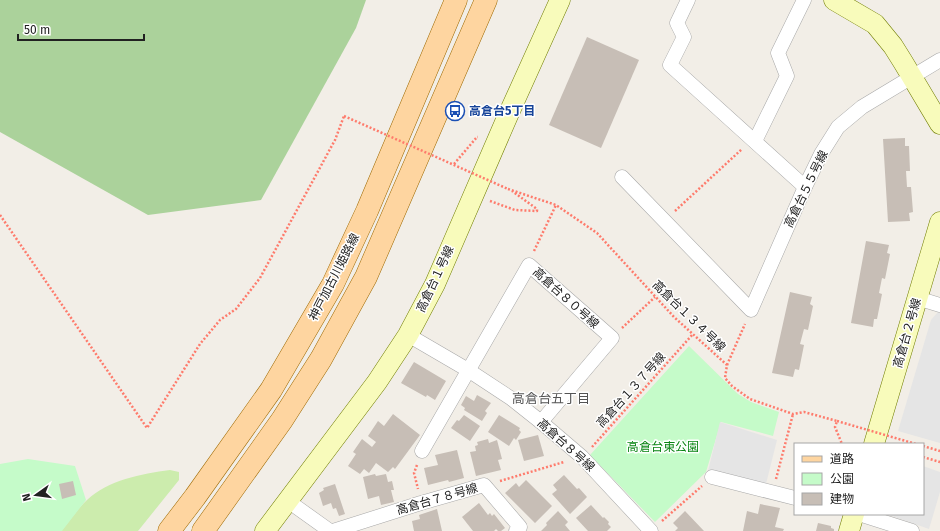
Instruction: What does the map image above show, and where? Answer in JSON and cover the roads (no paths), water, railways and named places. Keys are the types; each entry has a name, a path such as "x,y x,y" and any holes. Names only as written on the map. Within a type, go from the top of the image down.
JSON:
{"main road":[{"name":"神戸加古川姫路線","path":"170,531 271,390 333,284 367,211 456,0"},
{"path":"203,531 282,420 321,359 366,277 486,0"}],"street":[{"name":"高倉台１号線","path":"265,531 378,382 408,335 435,284 560,0"},
{"path":"688,0 677,23 684,36 670,64 805,187"},
{"path":"754,140 787,76 778,53 804,0"},
{"path":"834,0 874,24 893,46 940,124"},
{"name":"高倉台５５号線","path":"622,177 751,310 805,187 838,127 862,107 940,60"},
{"name":"高倉台２号線","path":"874,443 940,222"},
{"name":"高倉台８０号線","path":"422,451 529,265 612,338 541,422"},
{"path":"917,298 940,305"},
{"name":"高倉台８号線","path":"408,335 512,398 582,457 651,531"},
{"path":"712,477 794,498"},
{"name":"高倉台７８号線","path":"332,531 484,485 520,527 516,531"},
{"path":"288,501 332,531"},
{"path":"849,531 854,515"},
{"path":"862,515 912,531"}],"place":[{"name":"高倉台5丁目","path":"455,111"}],"district":[{"name":"高倉台五丁目","path":"551,398"}],"park label":[{"name":"高倉台東公園","path":"663,447"}]}
